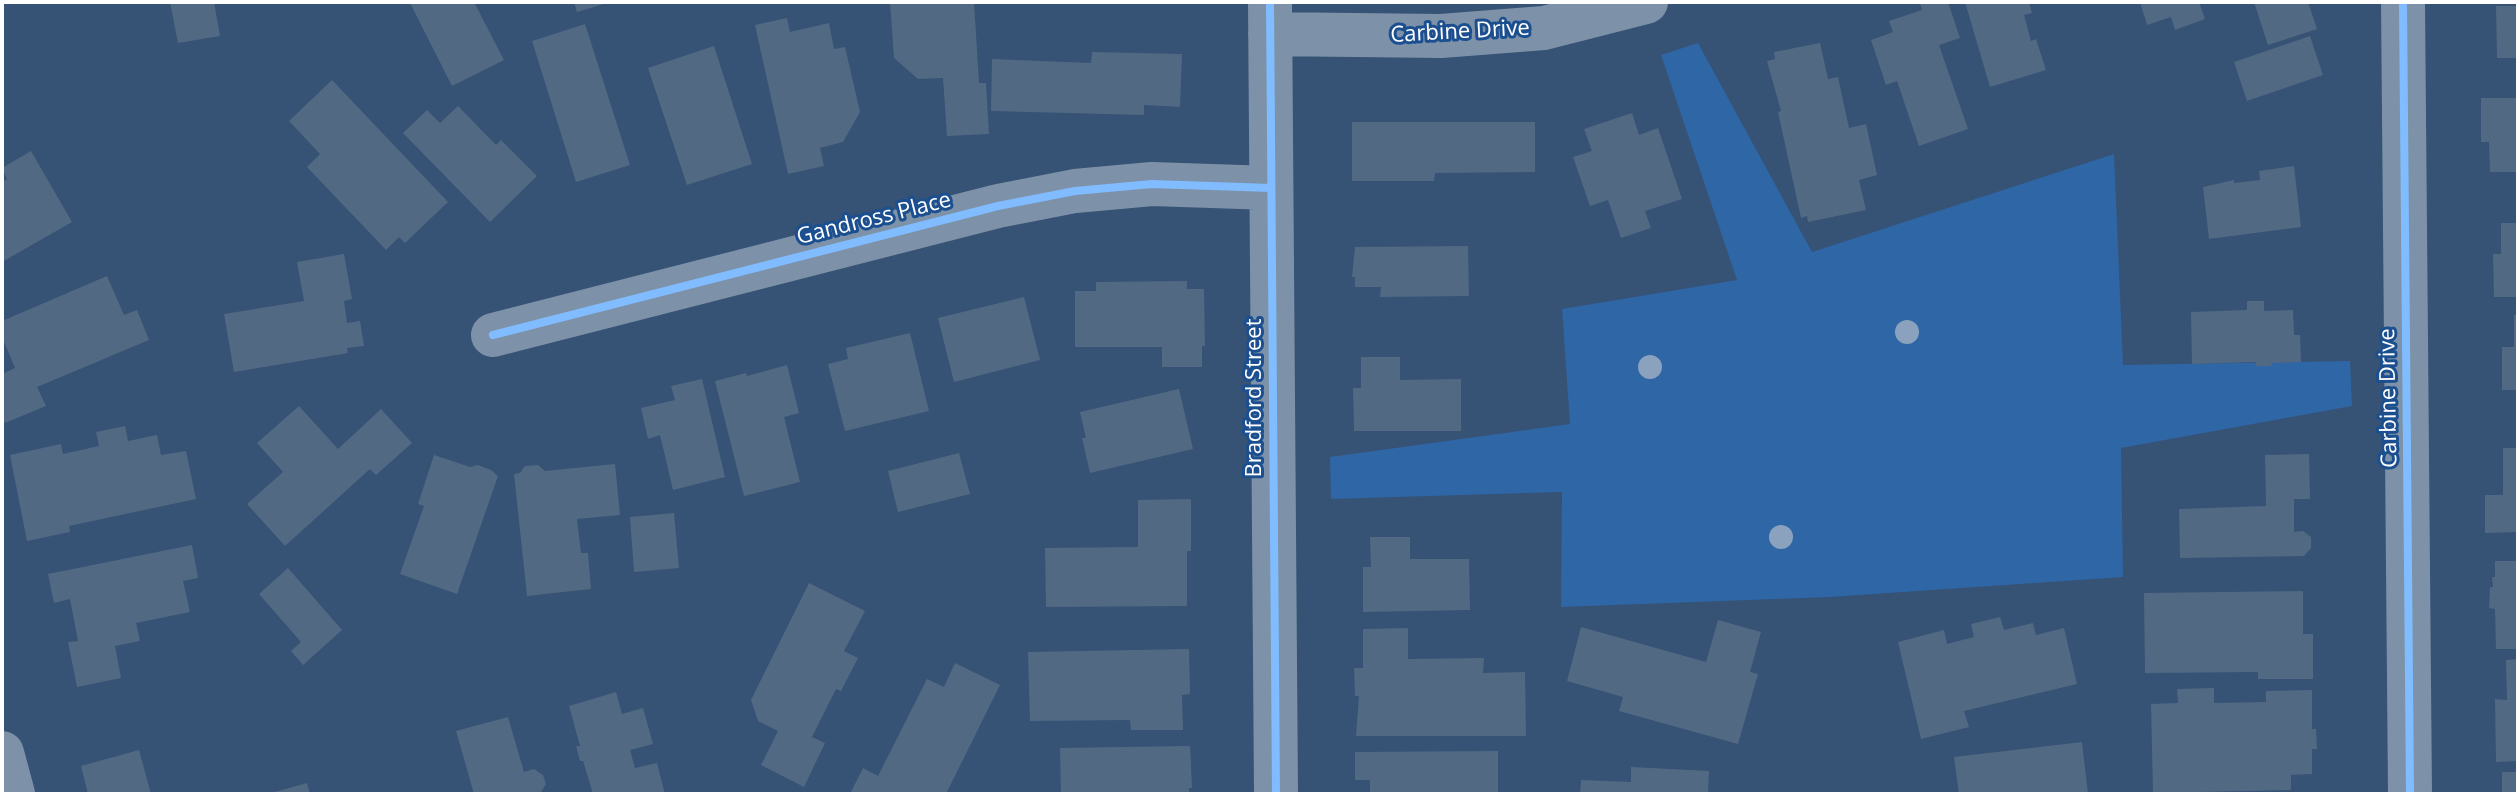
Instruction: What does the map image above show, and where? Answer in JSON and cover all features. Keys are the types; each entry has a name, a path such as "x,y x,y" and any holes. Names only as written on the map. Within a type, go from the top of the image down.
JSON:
{"street":[{"name":"Carbine Drive","path":"1270,18 1441,36 1544,28 1646,2"},
{"name":"Carbine Drive","path":"2403,2 2410,794"},
{"name":"Bradford Street","path":"1270,18 1276,794"},
{"name":"Gandross Place","path":"493,335 998,206 1075,191 1152,184 1271,188"},
{"path":"2,753 13,794"}],"shaded area":[{"path":"1698,43 1812,252 2114,154 2123,365 2350,361 2352,406 2121,448 2123,577 1830,597 1561,607 1562,492 1331,499 1330,457 1570,424 1562,309 1737,280 1661,55"}],"building":[{"path":"170,2 214,2 220,36 178,43"},
{"path":"474,2 504,60 452,86 410,3"},
{"path":"574,2 607,2 607,3 577,12"},
{"path":"890,2 974,2 979,83 986,83 989,134 947,136 943,78 918,79 894,58"},
{"path":"1948,2 1960,38 1939,45 1968,129 1919,146 1897,81 1886,85 1871,40 1893,32 1889,21 1922,10 1920,3"},
{"path":"1965,2 2029,2 2032,13 2024,15 2031,41 2036,39 2046,70 1990,87"},
{"path":"2140,2 2199,2 2205,19 2175,30 2171,17 2147,25"},
{"path":"2254,2 2308,2 2317,29 2268,45"},
{"path":"2496,6 2518,6 2518,58 2497,58"},
{"path":"787,18 790,32 829,23 834,49 845,47 860,112 843,142 820,148 824,166 788,174 755,25"},
{"path":"585,24 630,165 576,182 532,41"},
{"path":"2310,36 2323,75 2247,101 2234,62"},
{"path":"1820,43 1828,79 1838,77 1849,128 1866,124 1877,175 1859,180 1866,210 1808,222 1807,216 1801,218 1778,112 1781,111 1767,61 1775,59 1774,52"},
{"path":"714,46 752,164 687,185 648,68"},
{"path":"1092,52 1182,54 1180,107 1144,105 1144,115 991,111 992,59 1091,63"},
{"path":"332,80 448,202 405,243 399,237 386,250 307,167 320,154 289,121"},
{"path":"2481,98 2518,98 2518,172 2490,172 2489,142 2481,142"},
{"path":"458,106 496,145 501,140 537,176 490,222 403,133 427,110 440,123"},
{"path":"1632,113 1639,135 1658,128 1682,199 1645,211 1651,228 1621,238 1608,200 1590,206 1573,157 1592,151 1584,129"},
{"path":"1352,122 1535,122 1535,172 1435,173 1434,181 1352,181"},
{"path":"31,151 72,222 2,262 2,182 7,179 2,168"},
{"path":"2294,166 2301,227 2209,239 2203,187 2234,180 2234,183 2260,180 2259,171"},
{"path":"2501,223 2518,223 2518,297 2494,297 2493,254 2501,254"},
{"path":"1468,246 1469,296 1380,297 1381,287 1355,287 1355,277 1352,277 1355,247"},
{"path":"344,254 352,299 344,301 347,323 360,321 364,346 347,348 348,353 234,372 224,314 304,301 297,262"},
{"path":"107,276 124,315 137,310 149,340 37,387 46,406 5,423 2,417 2,374 15,368 2,337 2,321"},
{"path":"1187,281 1187,289 1204,289 1205,346 1202,346 1202,367 1162,367 1162,347 1075,347 1075,291 1096,291 1096,282"},
{"path":"1024,297 1040,360 954,382 938,318"},
{"path":"2247,301 2264,301 2264,311 2293,310 2294,335 2300,335 2301,362 2271,363 2272,366 2256,366 2256,362 2192,364 2191,312 2247,310"},
{"path":"2514,315 2518,315 2518,390 2502,390 2502,347 2514,347"},
{"path":"910,333 929,411 845,431 828,364 848,359 846,348"},
{"path":"1361,357 1400,357 1400,380 1461,379 1461,431 1354,431 1353,388 1361,388"},
{"path":"787,365 799,413 784,417 800,482 744,496 715,381"},
{"path":"702,379 725,477 673,490 660,435 648,439 641,408 675,400 671,386"},
{"path":"1179,389 1193,449 1090,473 1080,412"},
{"path":"299,406 338,449 381,409 412,443 376,475 370,469 285,546 247,504 283,472 257,443"},
{"path":"125,426 128,441 157,435 161,455 186,451 196,499 69,526 70,532 27,541 10,455 61,444 63,454 99,446 96,432"},
{"path":"2503,448 2518,448 2518,532 2485,533 2485,495 2503,495"},
{"path":"959,453 970,494 898,512 888,471"},
{"path":"2309,454 2310,499 2294,499 2294,532 2303,531 2311,537 2311,548 2304,556 2180,558 2179,509 2266,506 2265,455"},
{"path":"434,455 470,467 478,465 498,476 457,594 400,574 424,506 418,504"},
{"path":"615,464 620,515 577,519 581,553 588,553 591,589 527,596 514,474 520,473 525,466 538,465 545,471"},
{"path":"1191,499 1187,606 1046,607 1045,548 1138,547 1138,500"},
{"path":"674,513 679,568 634,572 630,517"},
{"path":"1370,537 1410,537 1410,559 1469,559 1470,610 1363,612 1363,567 1371,567"},
{"path":"192,545 198,578 183,581 190,612 136,623 140,641 115,646 121,678 77,687 68,642 78,641 70,599 54,603 48,574"},
{"path":"2495,561 2518,561 2518,649 2496,649 2495,609 2489,608"},
{"path":"288,568 342,630 303,665 291,651 301,642 259,594"},
{"path":"809,583 865,611 844,651 858,658 841,691 836,689 812,737 825,743 804,787 761,765 778,731 758,721 751,700"},
{"path":"2303,591 2303,634 2313,634 2313,679 2258,679 2258,672 2145,673 2144,593"},
{"path":"2000,617 2004,630 2033,623 2036,635 2064,628 2077,684 1964,711 1969,727 1921,739 1898,642 1944,630 1947,644 1974,637 1971,624"},
{"path":"1718,620 1761,632 1750,672 1758,674 1738,744 1619,711 1623,697 1567,681 1581,627 1706,662"},
{"path":"1408,628 1408,659 1484,658 1483,673 1525,672 1526,736 1356,736 1359,696 1355,696 1354,668 1363,668 1363,629"},
{"path":"1189,649 1190,694 1182,695 1183,730 1131,730 1130,720 1030,721 1028,652"},
{"path":"2518,659 2518,761 2496,762 2495,699 2507,700 2506,660"},
{"path":"955,663 1000,685 946,794 850,794 863,768 878,776 927,679 944,687"},
{"path":"2214,688 2214,703 2266,702 2266,691 2312,690 2312,729 2316,729 2317,749 2312,749 2312,774 2291,775 2291,790 2153,793 2151,704 2178,703 2177,689"},
{"path":"616,692 622,714 643,708 653,744 630,750 635,768 657,763 665,794 593,794 583,761 580,761 576,746 580,746 569,706"},
{"path":"508,717 524,772 534,769 543,775 546,784 541,792 534,794 474,794 456,731"},
{"path":"2082,742 2088,794 1959,794 1954,757"},
{"path":"1190,746 1192,788 1189,788 1189,794 1061,794 1060,748"},
{"path":"139,750 151,794 88,794 81,766"},
{"path":"1498,751 1498,794 1370,794 1370,780 1355,780 1355,752"},
{"path":"1631,767 1709,771 1708,794 1580,794 1581,780 1631,782"},
{"path":"2502,772 2518,772 2518,794 2502,794"},
{"path":"307,783 310,794 271,794 271,793"}],"cycle path":[{"path":"1270,2 1276,794"},
{"path":"2403,2 2410,794"},
{"path":"493,335 998,206 1075,191 1152,184 1271,188"}]}
